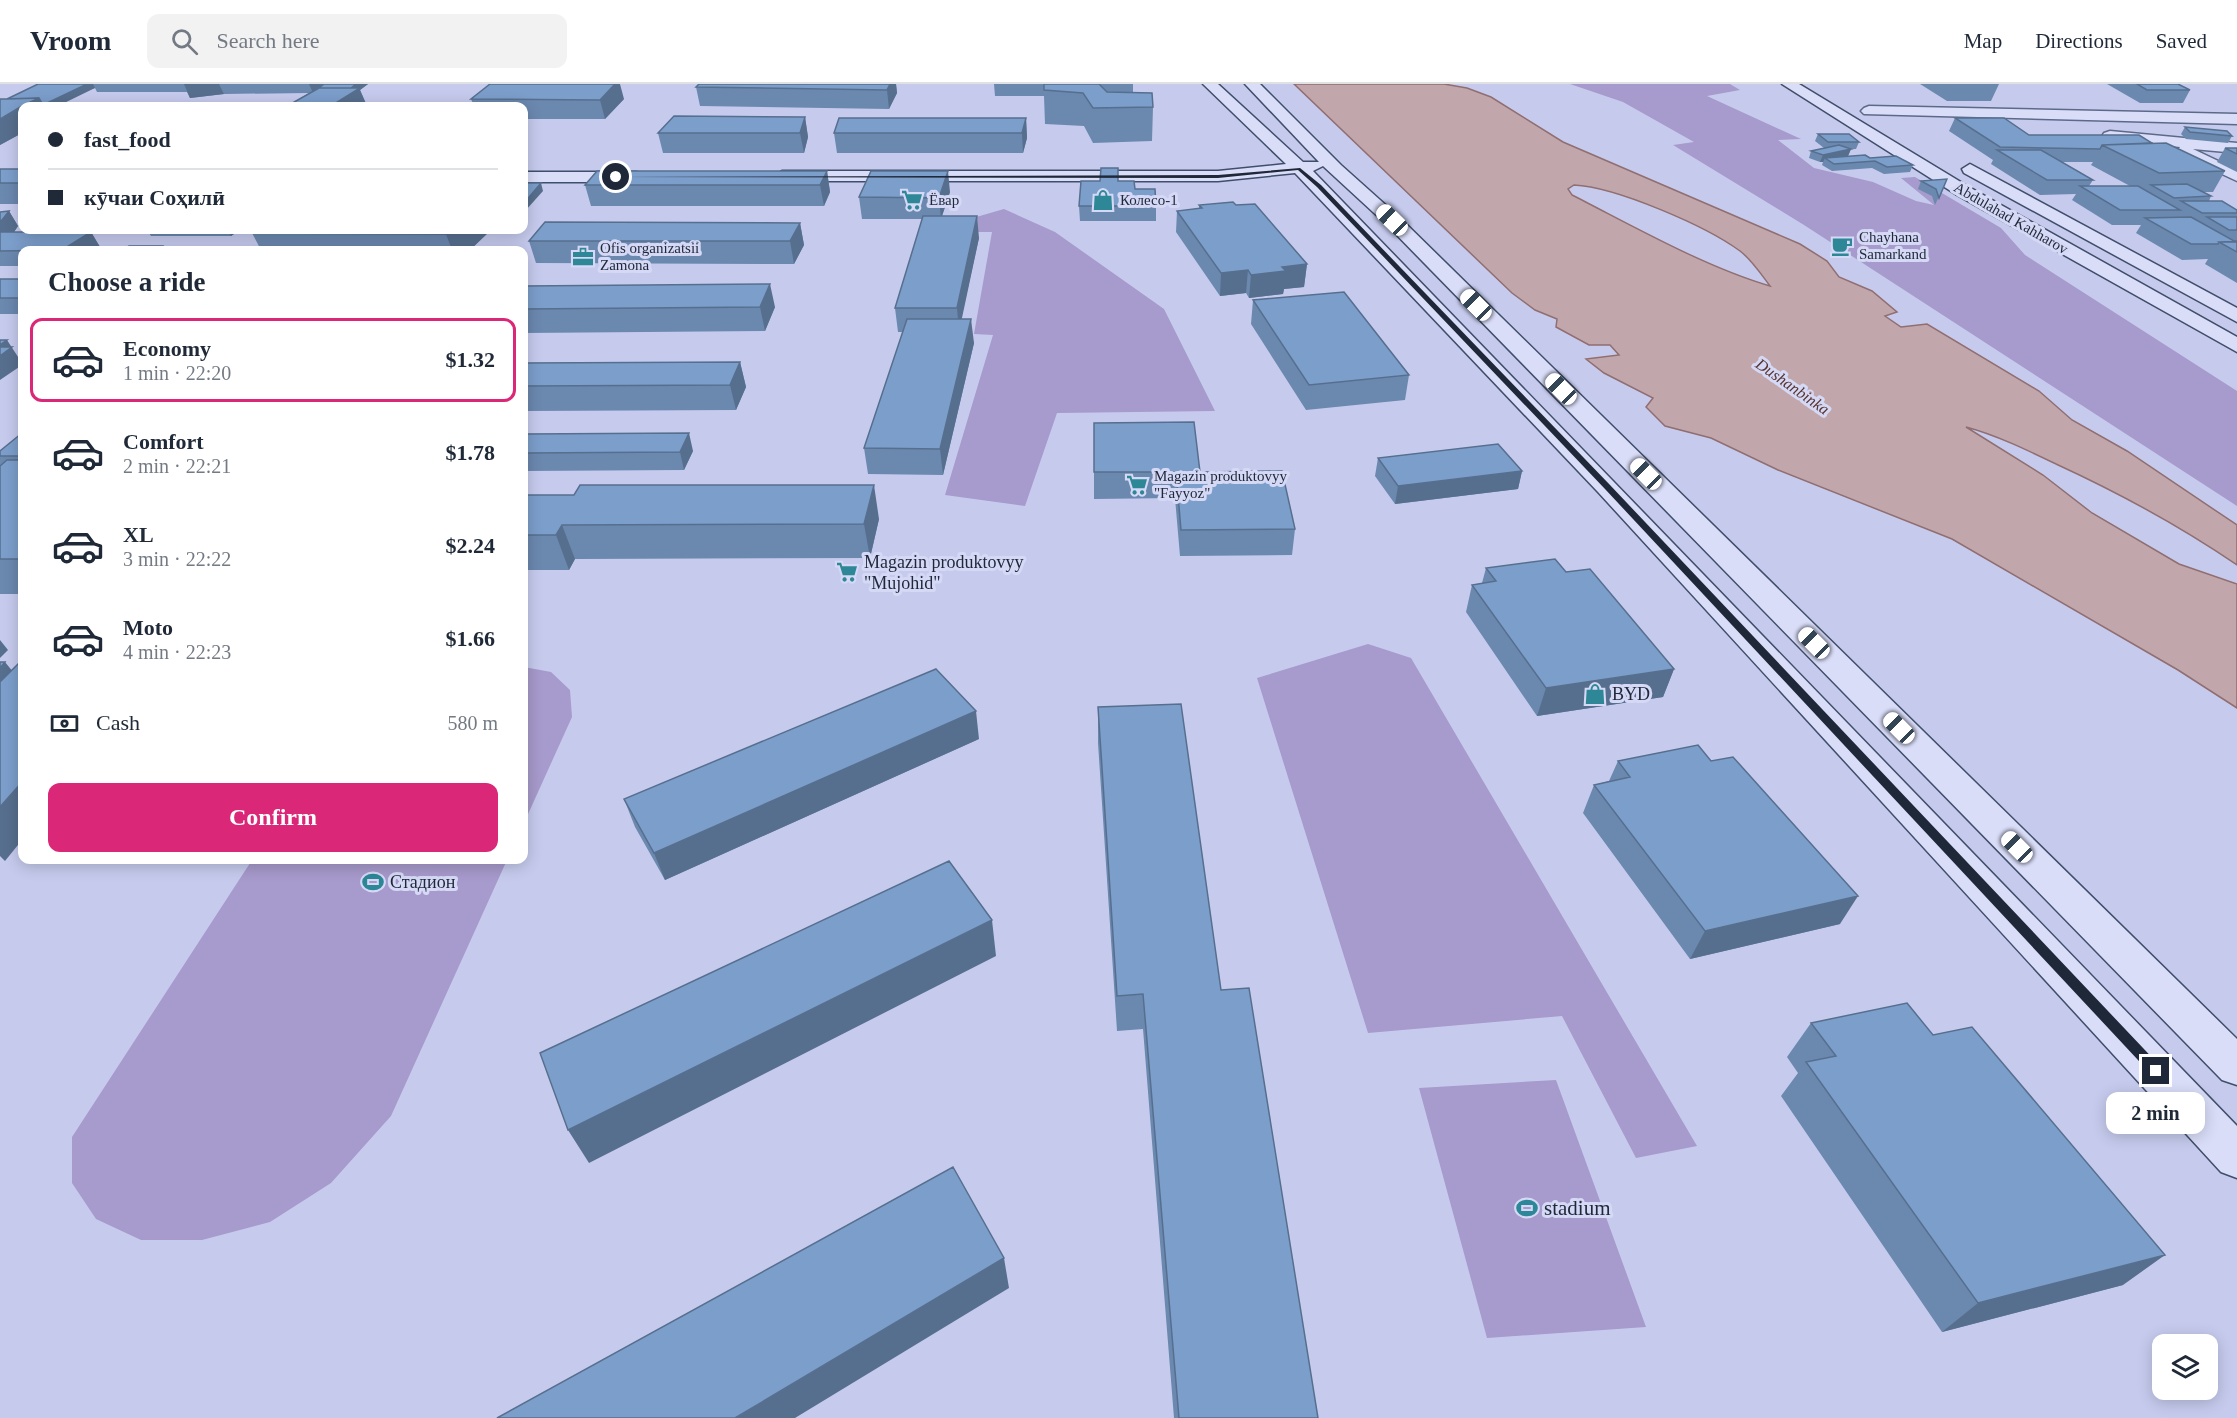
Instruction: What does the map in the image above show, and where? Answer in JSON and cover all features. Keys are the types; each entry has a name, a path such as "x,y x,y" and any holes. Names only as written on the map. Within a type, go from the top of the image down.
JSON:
{"main road":[{"path":"1209,84 1319,186 1607,487 2237,1157"},
{"path":"1252,84 1331,164 1400,228 2237,1067"},
{"name":"Abdulahad Kahharov","path":"1789,84 1983,202 2237,346"},
{"path":"1851,101 1895,126 2055,131"},
{"path":"1869,111 2237,119"},
{"path":"2099,135 2237,148"},
{"path":"2164,141 2237,176"},
{"name":"Abdulahad Kahharov","path":"1959,163 2237,316"},
{"path":"759,176 1208,176 1299,169 1331,164"},
{"path":"528,177 652,177"}],"shaded area":[{"path":"1570,84 1730,84 1740,90 1707,96 1801,139 1778,140 1814,168 1873,182 1916,201 1934,205 1901,178 1915,177 2001,228 2025,255 2237,391 2237,506 1804,225 1673,145 1694,142 1623,102"},
{"path":"1004,209 1055,232 1164,309 1215,411 1057,413 1025,506 945,495 993,335 974,334 992,232 956,232 959,222"},
{"path":"1368,644 1411,658 1697,1146 1636,1158 1562,1016 1368,1033 1257,678"},
{"path":"528,668 551,672 570,690 572,717 528,814"},
{"path":"249,864 505,864 391,1116 331,1183 270,1222 202,1240 141,1240 96,1219 72,1183 72,1137"},
{"name":"stadium","path":"1556,1080 1646,1327 1487,1338 1419,1088"}],"water":[{"name":"Dushanbinka","path":"1294,84 1444,84 1467,88 1491,97 1563,142 1800,244 1827,261 1839,277 1872,291 1897,312 1885,316 1901,327 1927,324 2039,391 2072,420 2127,451 2237,525 2237,565 2149,511 2103,487 2011,443 1966,427 2043,475 2092,513 2179,564 2237,584 2237,708 2178,670 1952,539 1778,470 1711,438 1665,426 1646,407 1653,398 1604,373 1586,359 1619,355 1610,345 1589,345 1556,327 1557,319 1535,310 1512,293","holes":["1574,185 1592,187 1660,209 1706,230 1744,254 1770,286 1720,268 1670,245 1572,195 1568,189"]}],"building":[{"path":"38,84 87,84 49,102 41,102 39,98 7,99"},
{"path":"324,84 356,84 351,88 319,88"},
{"path":"490,84 615,84 600,100 471,99"},
{"path":"699,84 890,84 887,90 696,87"},
{"path":"1044,84 1099,84 1107,92 1152,93 1153,107 1093,108 1083,93 1044,90"},
{"path":"2137,84 2178,84 2190,90 2147,90"},
{"path":"319,88 360,88 337,102 294,102"},
{"path":"39,98 30,102 18,102 18,108 0,119 0,99"},
{"path":"674,116 805,117 800,133 658,133"},
{"path":"839,118 1026,118 1022,133 834,133"},
{"path":"1955,118 2004,118 2029,135 2139,135 2152,143 2102,145 2100,149 2000,147"},
{"path":"2185,127 2227,131 2232,136 2190,132"},
{"path":"1818,134 1849,134 1859,142 1828,142"},
{"path":"2166,143 2225,171 2159,173 2102,145"},
{"path":"1839,145 1851,149 1823,155 1811,151"},
{"path":"2225,148 2237,148 2237,154"},
{"path":"1997,150 2041,150 2093,180 2047,180"},
{"path":"1865,155 1870,158 1896,156 1913,165 1887,167 1875,161 1834,164 1825,158"},
{"path":"1101,168 1118,168 1118,181 1134,181 1135,189 1155,189 1156,206 1079,206 1081,181 1100,181"},
{"path":"0,169 18,169 18,183 0,183"},
{"path":"597,171 827,171 820,185 585,185"},
{"path":"871,171 948,171 939,198 859,197"},
{"path":"1947,179 1939,198 1936,189 1921,181"},
{"path":"528,183 541,183 528,198"},
{"path":"2187,184 2211,196 2174,198 2151,185"},
{"path":"2080,186 2138,186 2180,210 2120,210"},
{"path":"2181,201 2222,201 2237,210 2237,213 2202,213"},
{"path":"1233,202 1236,205 1255,204 1307,264 1282,267 1286,271 1251,275 1248,270 1221,273 1177,211 1202,208 1199,205"},
{"path":"9,211 2,220 0,221 0,212"},
{"path":"923,216 977,216 957,308 895,308"},
{"path":"2191,217 2236,242 2191,244 2145,218"},
{"path":"2207,217 2237,217 2237,230 2229,230"},
{"path":"545,222 800,223 790,241 529,241"},
{"path":"0,232 88,234 68,246 18,246 18,251 0,251"},
{"path":"2237,241 2237,252 2219,242"},
{"path":"0,279 18,279 18,298 0,298"},
{"path":"770,284 760,307 528,309 528,286"},
{"path":"1344,292 1409,375 1309,385 1253,300"},
{"path":"907,319 971,319 940,449 864,448"},
{"path":"0,347 12,347 0,356"},
{"path":"740,362 730,385 528,386 528,363"},
{"path":"1194,422 1200,472 1282,471 1295,529 1181,530 1176,472 1094,472 1094,423"},
{"path":"689,433 680,452 528,453 528,434"},
{"path":"18,436 18,456 0,456 0,451"},
{"path":"1498,444 1522,471 1398,486 1378,458"},
{"path":"7,460 18,460 18,559 0,559 0,466"},
{"path":"580,485 874,485 864,524 562,525 556,535 528,535 528,495 574,495"},
{"path":"1555,559 1566,572 1590,569 1674,669 1546,688 1472,585 1496,581 1486,568"},
{"path":"18,664 18,787 0,807 0,682"},
{"path":"936,669 976,711 654,853 624,799"},
{"path":"1181,704 1221,990 1249,988 1318,1418 1179,1418 1143,994 1117,996 1098,707"},
{"path":"1698,745 1711,761 1733,757 1858,896 1705,931 1594,785 1630,777 1618,761"},
{"path":"949,861 992,920 568,1130 540,1053"},
{"path":"1907,1003 1933,1035 1972,1027 2165,1255 1978,1303 1806,1062 1836,1056 1811,1023"},
{"path":"953,1167 1004,1258 735,1418 497,1418"}],"place":[{"name":"Ёвар","path":"912,200"},
{"name":"Колесо-1","path":"1103,200"},
{"name":"Chayhana Samarkand","path":"1842,246"},
{"name":"Ofis organizatsii Zamona","path":"583,257"},
{"name":"Magazin produktovyy \"Fayyoz\"","path":"1137,485"},
{"name":"Magazin produktovyy \"Mujohid\"","path":"847,572"},
{"name":"BYD","path":"1595,694"},
{"name":"Стадион","path":"373,882"},
{"name":"stadium","path":"1527,1208"}],"route":[{"path":"616,177 1218,176 1299,169 1319,186 1607,487 2156,1071"}]}
